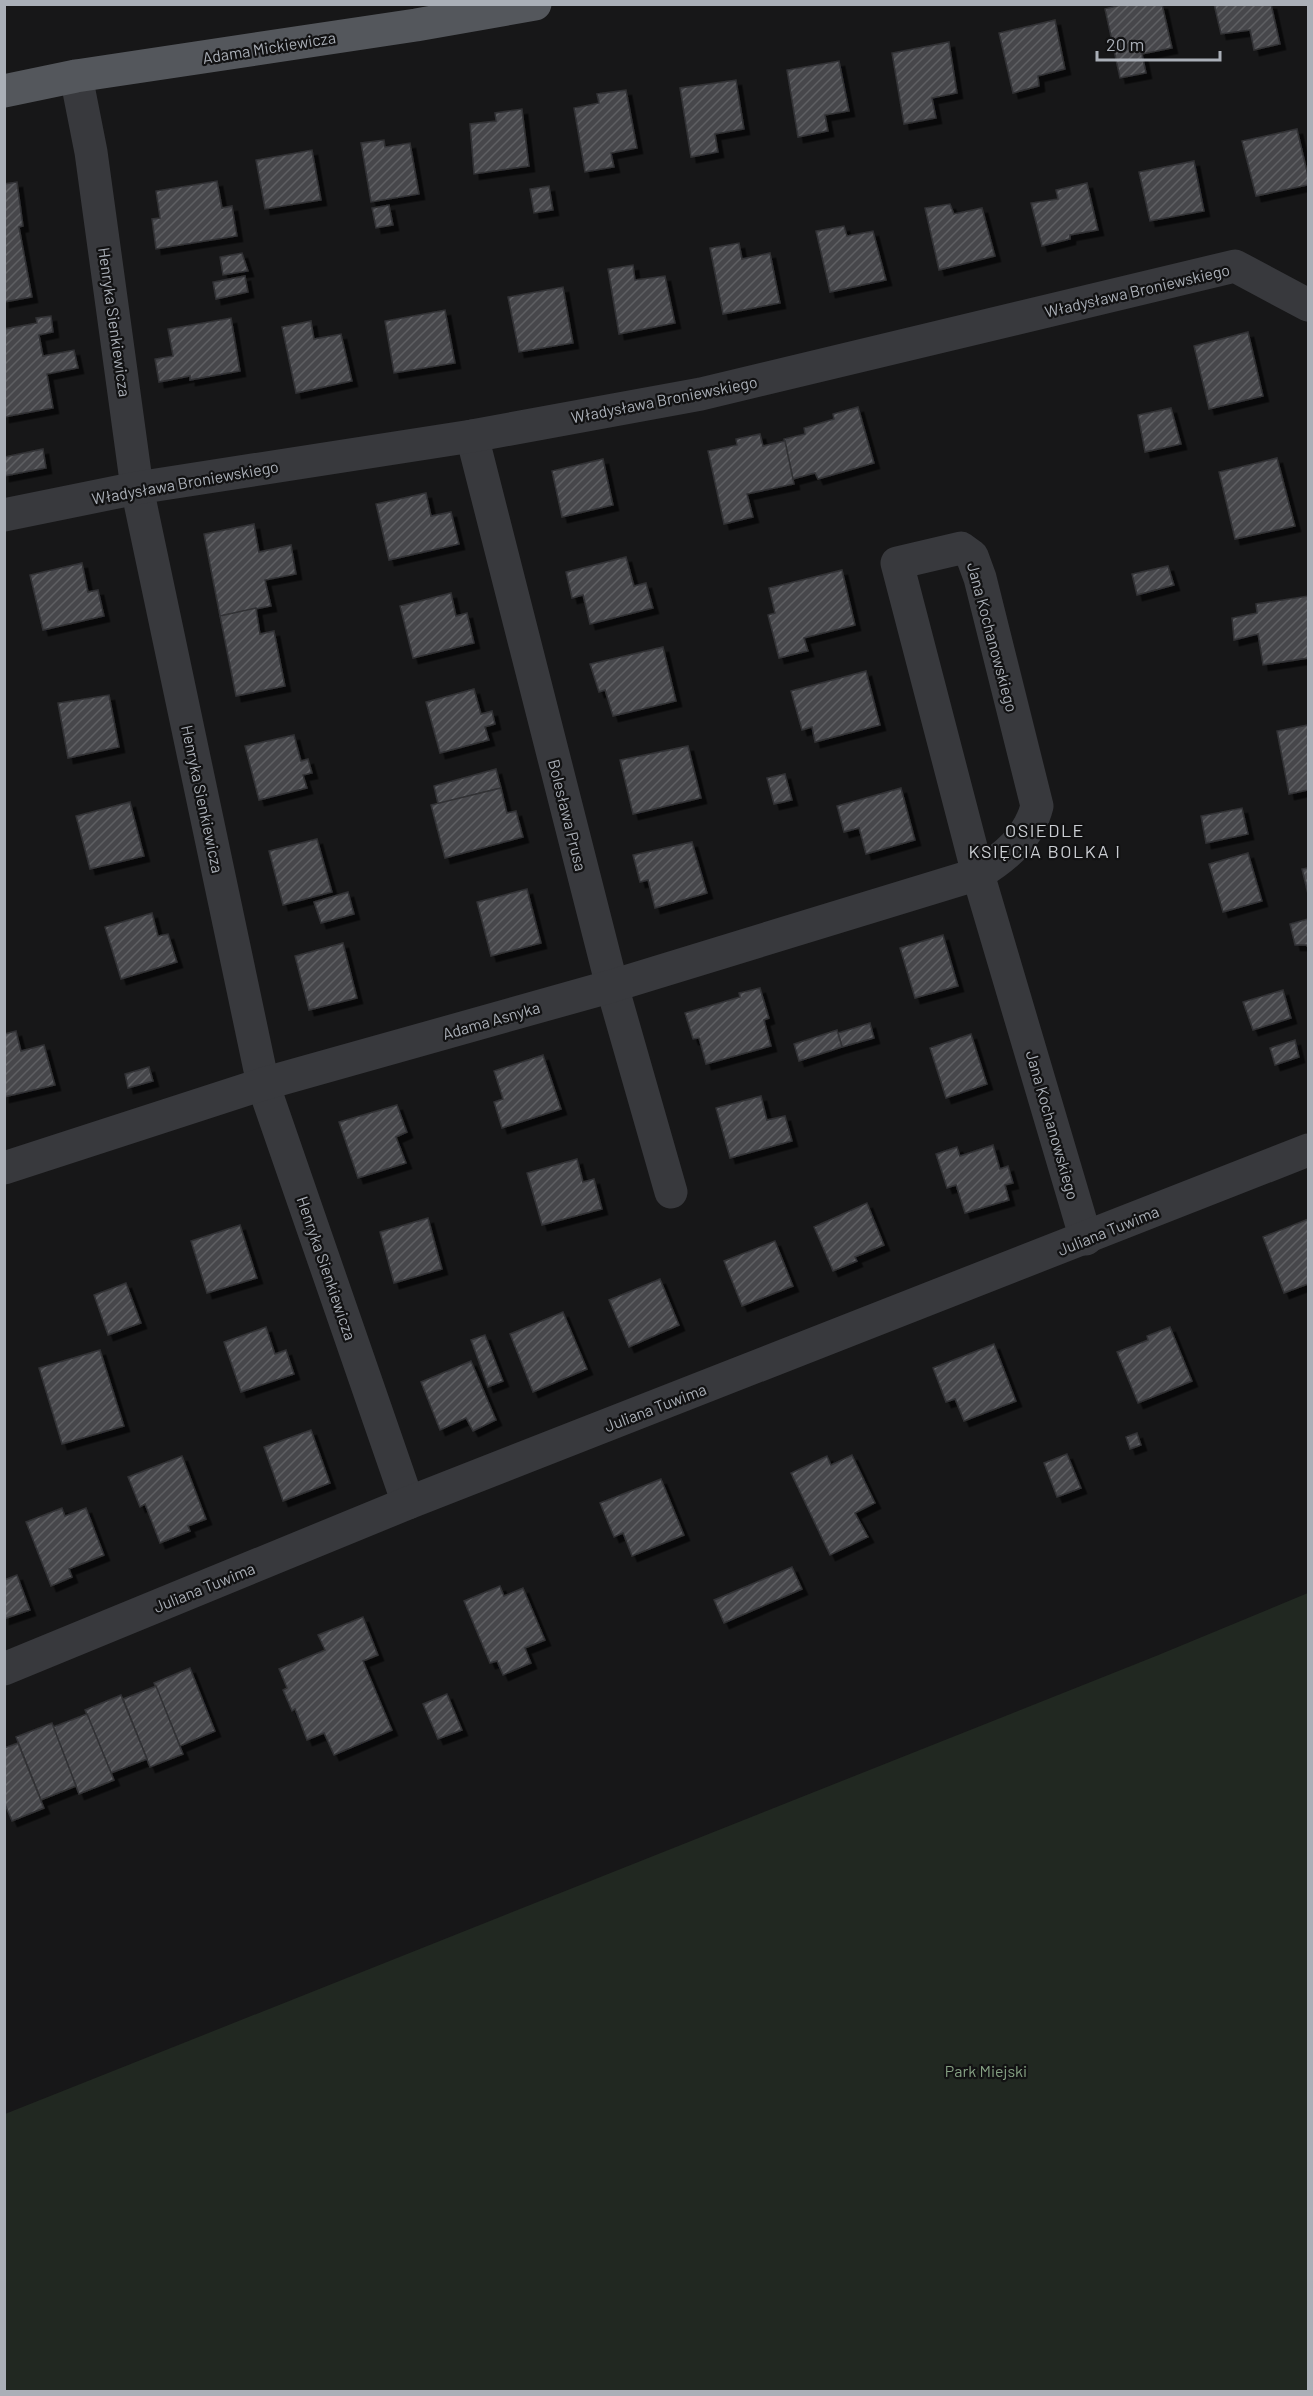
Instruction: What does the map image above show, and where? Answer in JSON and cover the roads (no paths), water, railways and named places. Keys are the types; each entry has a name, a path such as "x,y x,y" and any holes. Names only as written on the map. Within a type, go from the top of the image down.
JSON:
{"main road":[{"name":"Adama Mickiewicza","path":"4,91 414,15 535,4"}],"street":[{"name":"Henryka Sienkiewicza","path":"76,76 92,152 137,488 263,1084 408,1503"},
{"name":"Władysława Broniewskiego","path":"4,515 137,488 472,436 701,394 1235,266 1308,305"},
{"name":"Bolesława Prusa","path":"472,436 612,986 671,1192"},
{"name":"Jana Kochanowskiego","path":"978,874 1002,859 1019,841 1033,822 1037,806 980,578 972,556 960,548 897,564 978,874 1086,1239"},
{"name":"Adama Asnyka","path":"4,1168 263,1084 612,986 978,874"},
{"name":"Juliana Tuwima","path":"4,1669 408,1503 1308,1150"}],"district":[{"name":"OSIEDLE KSIĘCIA BOLKA I","path":"1045,840"}],"park label":[{"name":"Park Miejski","path":"986,2070"}]}
